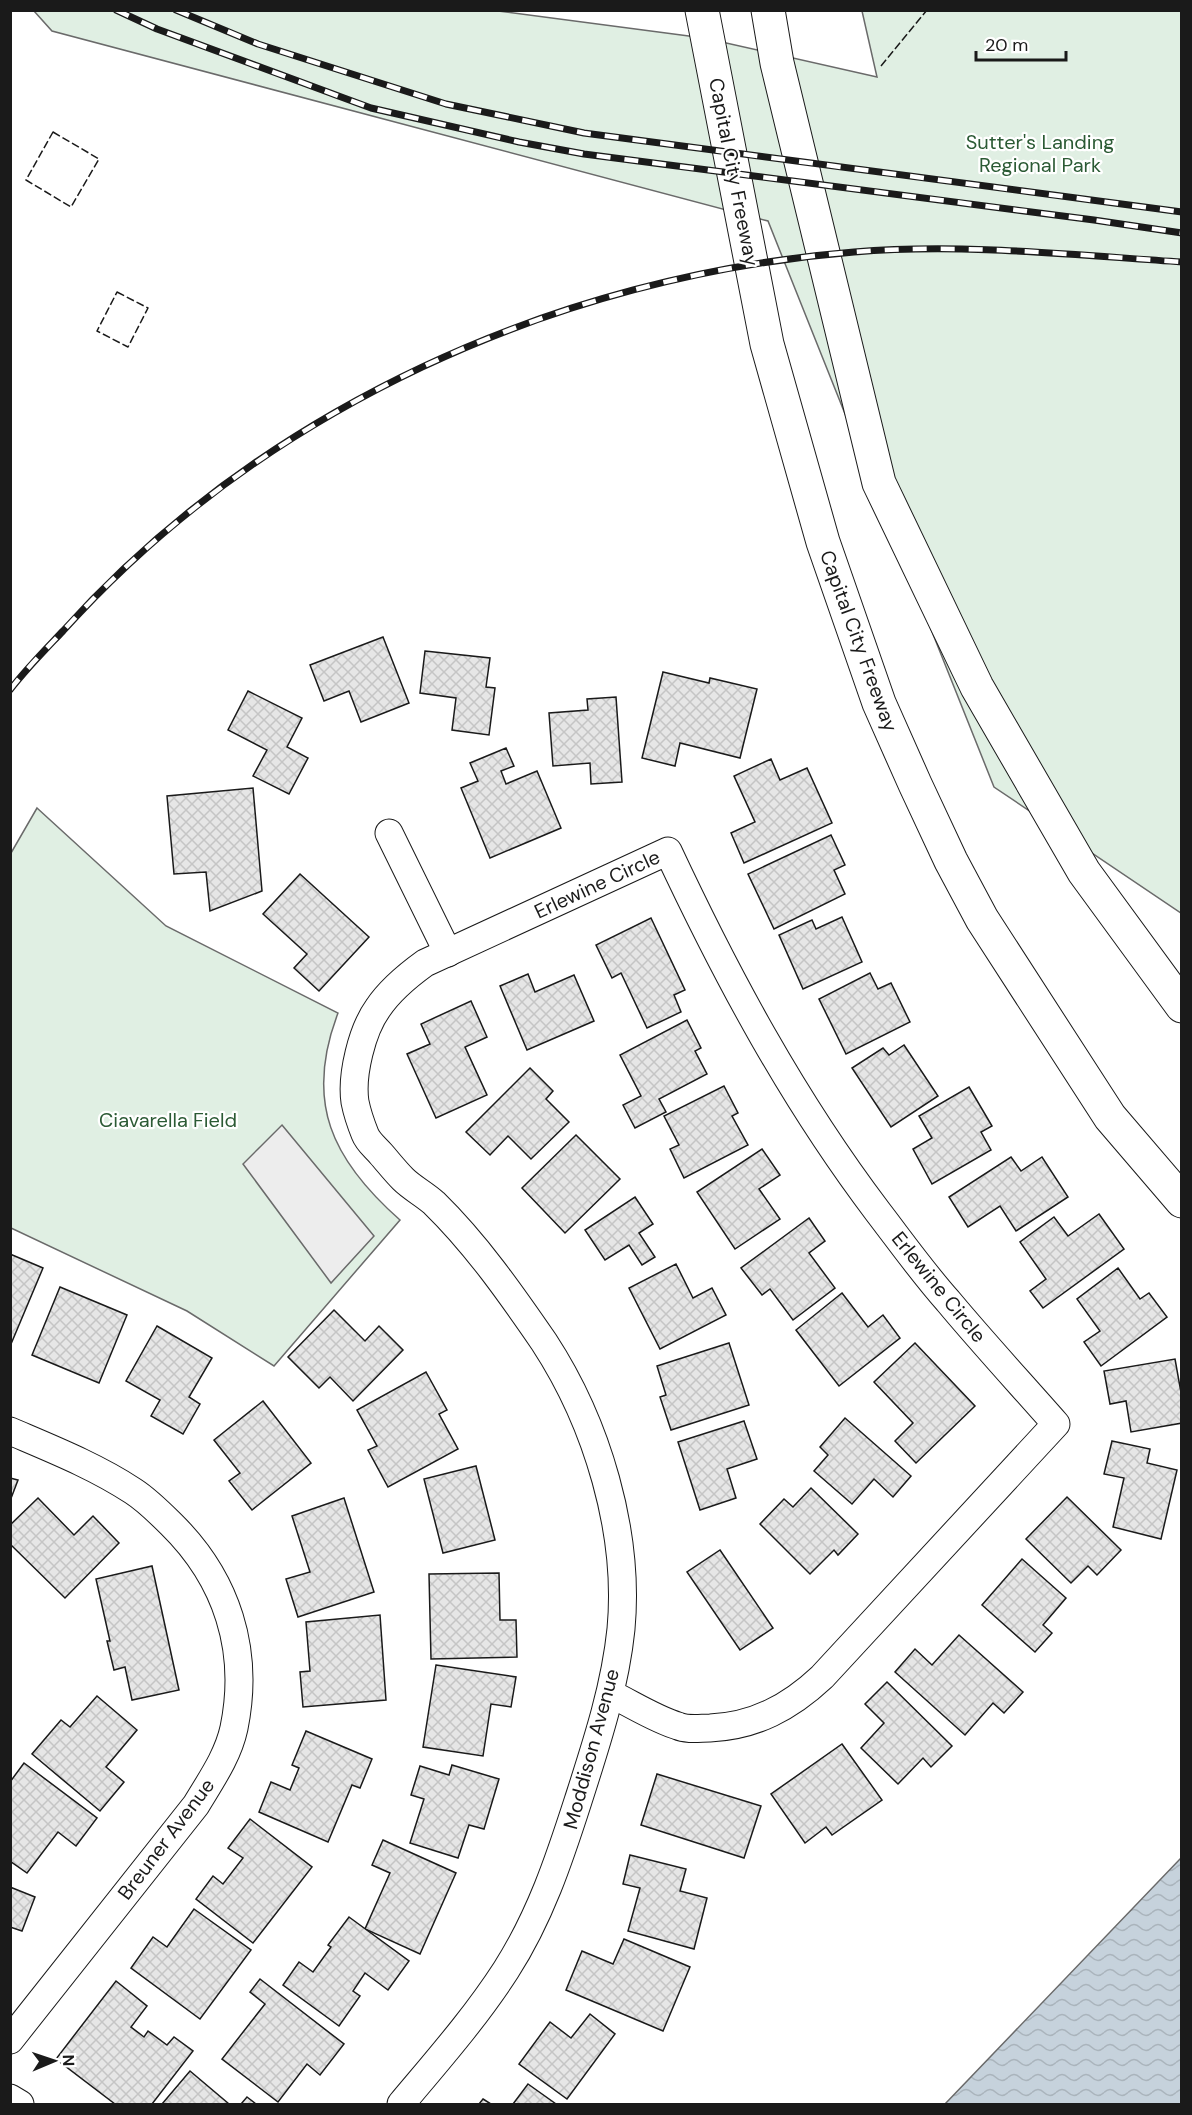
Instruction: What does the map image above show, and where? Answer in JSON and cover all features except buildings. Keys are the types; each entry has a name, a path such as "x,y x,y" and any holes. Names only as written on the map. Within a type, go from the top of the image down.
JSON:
{"highway":[{"name":"Capital City Freeway","path":"702,10 767,344 823,542 879,703 951,861 982,919 1110,1117 1182,1201"},
{"path":"768,10 777,63 879,483 977,687 1084,872 1182,1006"}],"street":[{"path":"389,832 448,953"},
{"name":"Erlewine Circle","path":"366,1138 355,1102 357,1064 366,1028 376,1009 390,992 425,963 668,851 749,1014 809,1113 876,1210 947,1300 1056,1424 822,1677 806,1693 788,1705 746,1723 724,1727 679,1727 610,1694"},
{"name":"Moddison Avenue","path":"366,1138 402,1178 440,1209 474,1247 545,1345 572,1393 590,1435 610,1493 622,1570 621,1629 610,1694 558,1867 535,1920 507,1969 473,2016 401,2104"},
{"name":"Breuner Avenue","path":"10,1431 92,1466 135,1492 190,1543 216,1581 232,1622 240,1664 240,1686 234,1728 228,1748 219,1768 196,1805 10,2040"},
{"path":"10,2098 20,2104"}],"green space":[{"name":"Sutter's Landing Regional Park","path":"34,11 498,11 704,38 877,77 862,11 1181,11 1181,913 994,787 768,221 52,31"},
{"name":"Ciavarella Field","path":"37,808 166,926 338,1013 328,1045 324,1074 325,1102 331,1127 342,1152 357,1175 376,1198 400,1220 274,1366 187,1311 11,1228 11,853"}],"shaded area":[{"path":"282,1125 374,1236 331,1283 243,1164"}],"water":[{"path":"1181,1858 1181,2104 945,2104"}],"railway":[{"path":"116,10 157,29 371,108 519,142 584,154 1182,233"},
{"path":"176,10 258,44 446,104 584,133 1182,212"},
{"path":"10,690 63,631 143,552 230,481 323,419 422,367 526,324 633,290 743,266 854,252 977,249 1182,262"}],"fence":[{"path":"881,66 927,10"},
{"path":"53,132 99,159 71,207 26,180 53,132"},
{"path":"117,292 148,308 128,347 97,331 117,292"}]}
